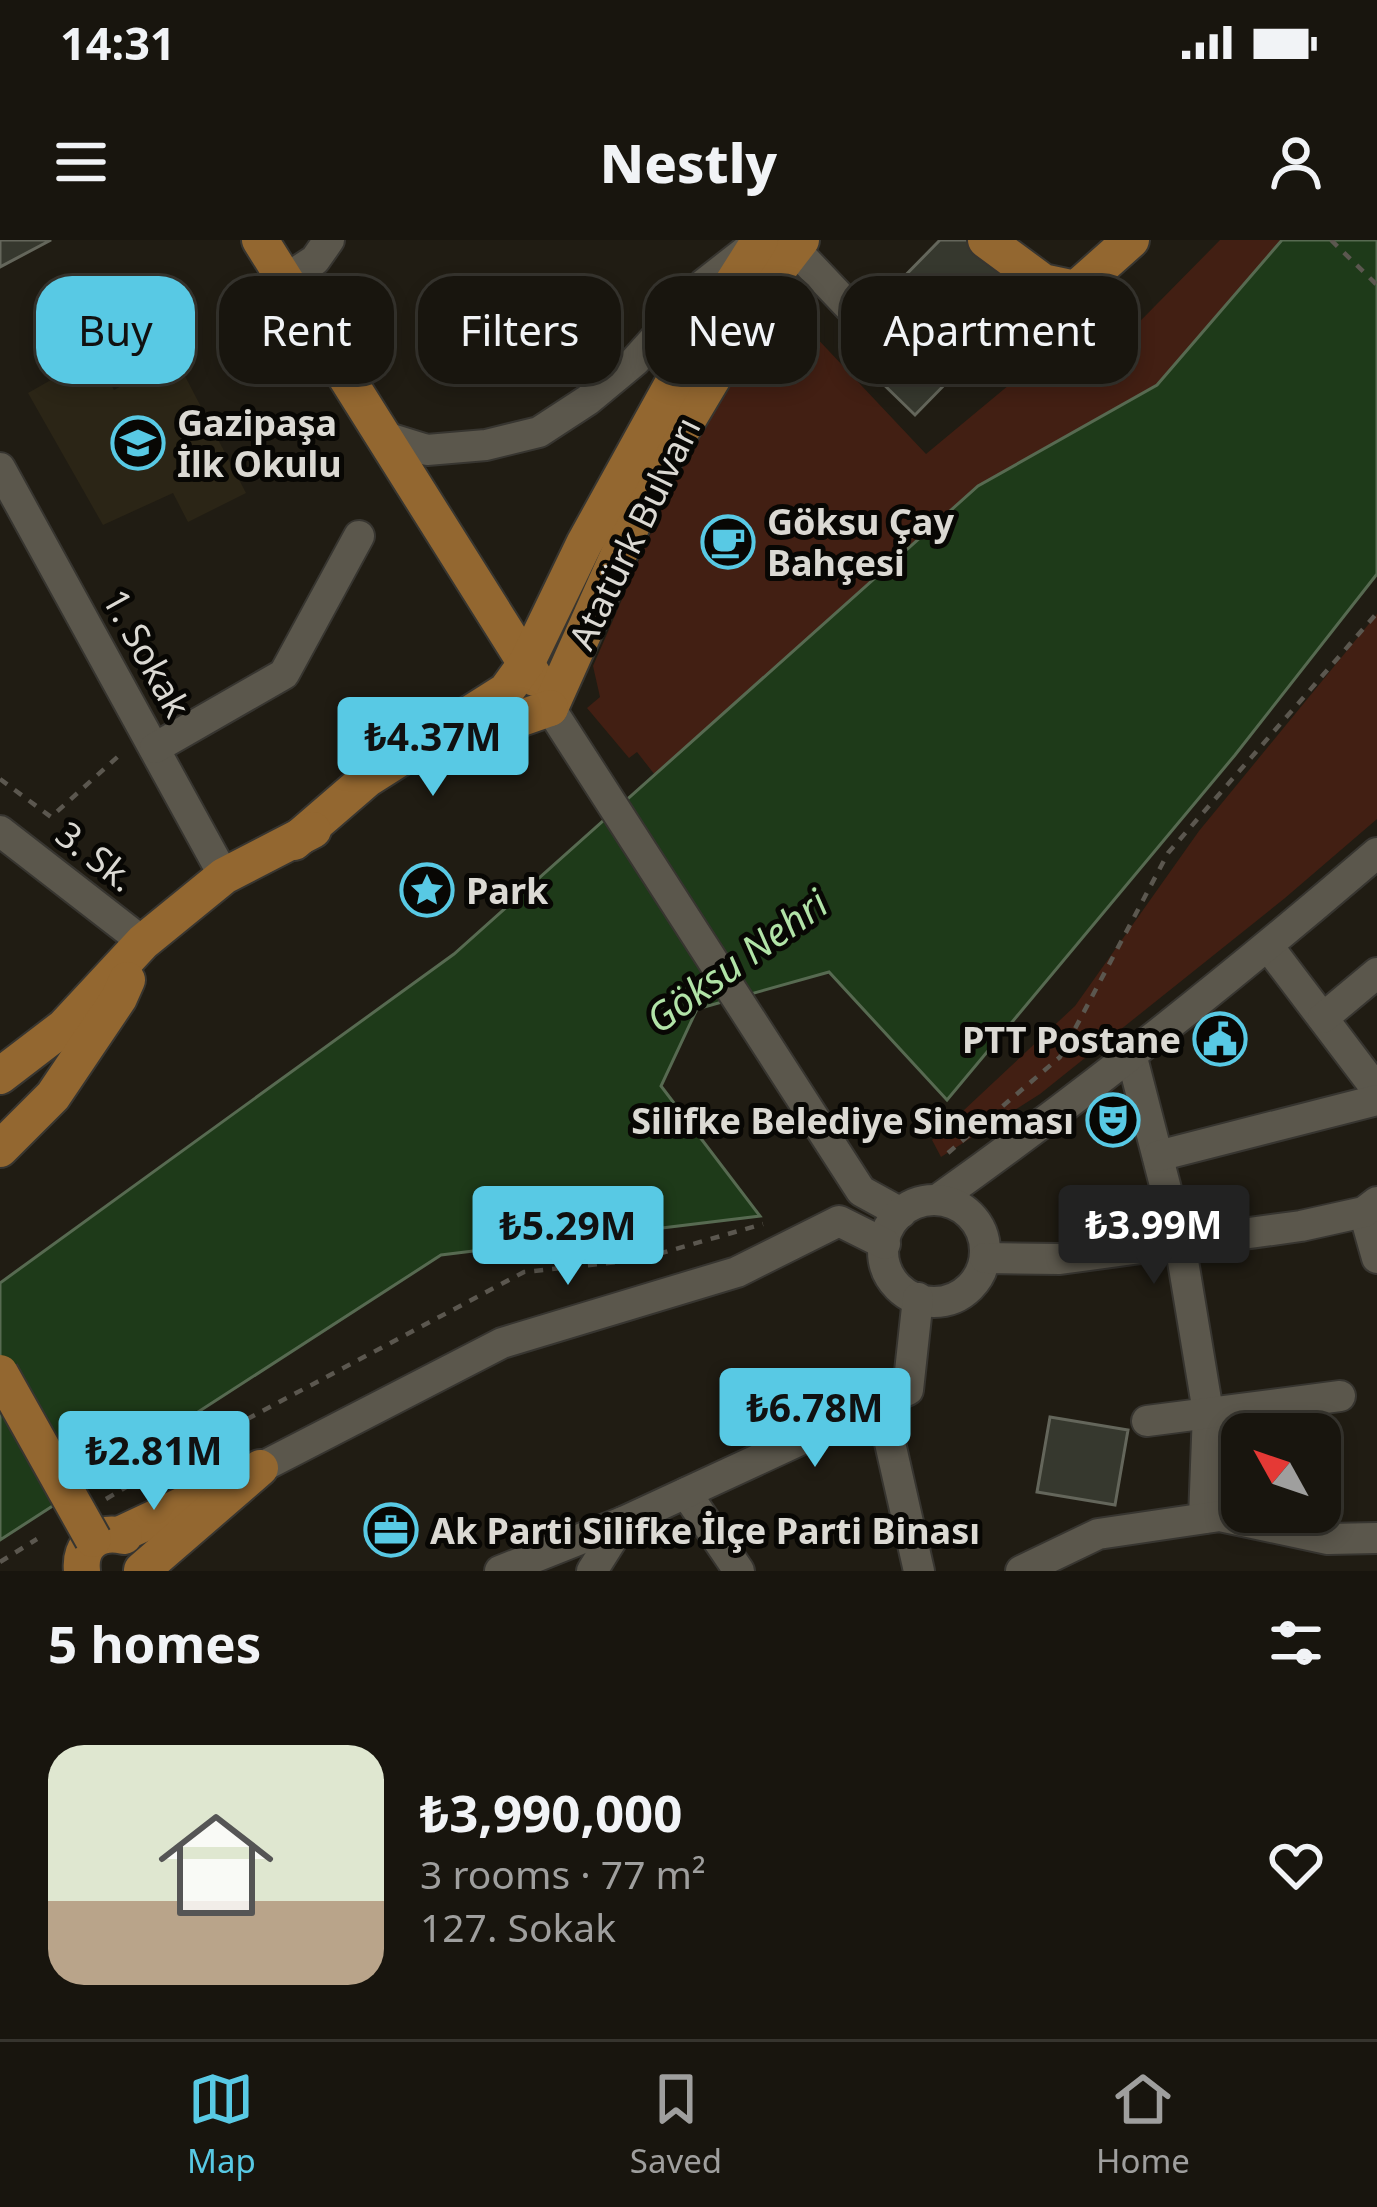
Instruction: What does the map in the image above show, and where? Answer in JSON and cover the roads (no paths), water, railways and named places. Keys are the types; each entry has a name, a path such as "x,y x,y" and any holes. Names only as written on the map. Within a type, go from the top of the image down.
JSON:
{"main road":[{"path":"260,240 281,276"},
{"path":"986,240 1043,282 1076,289 1131,240"},
{"name":"Atatürk Bulvarı","path":"293,842 367,779 506,691 527,662 584,544 663,400 780,242"},
{"name":"Atatürk Bulvarı","path":"550,708 653,478 780,242"},
{"path":"4,1065 64,1028 143,943 224,876 293,842 445,750 550,708 527,662 349,384"},
{"path":"0,1149 53,1096 119,998 143,943"},
{"path":"0,1373 89,1556"},
{"path":"89,1556 260,1468"},
{"path":"141,1571 260,1468"},
{"path":"89,1556 134,1542 141,1555 141,1571"}],"street":[{"path":"289,276 315,260 329,240"},
{"path":"382,436 427,451 486,445 539,432 635,361 704,284 780,242 841,300"},
{"name":"1. Sokak","path":"0,469 224,876"},
{"path":"150,740 284,674 359,536"},
{"path":"550,708 861,1191 901,1213"},
{"name":"3. Sk.","path":"0,831 143,943"},
{"path":"937,1200 1131,1054 1375,860"},
{"path":"1268,946 1377,1090"},
{"path":"1323,1018 1377,973"},
{"path":"1131,1054 1180,1243 1208,1412 1204,1518"},
{"path":"1158,1156 1377,1100"},
{"path":"937,1200 968,1212 979,1225 985,1258 969,1288 940,1301 918,1298 895,1283 887,1269 885,1244 901,1213 937,1200"},
{"path":"985,1258 1060,1259 1301,1226 1370,1207 1377,1258"},
{"path":"260,1468 502,1343 736,1272 839,1221 885,1244"},
{"path":"500,1571 623,1522 908,1390 918,1298"},
{"path":"1147,1421 1340,1396"},
{"path":"881,1402 919,1571"},
{"path":"686,1493 740,1571"},
{"path":"1031,1568 1098,1534 1220,1516 1328,1539 1377,1538"},
{"path":"592,1571 623,1522"},
{"path":"1328,1539 1331,1571"}],"water":[{"name":"Göksu Nehri","path":"1282,240 1377,240 1377,574 1235,755 947,1100 829,972 697,1009 661,1086 760,1216 441,1255 0,1540 0,1283 454,954 978,486 1157,385"}],"place":[{"name":"Gazipaşa İlk Okulu","path":"138,443"},
{"name":"Göksu Çay Bahçesi","path":"728,542"},
{"name":"Park","path":"427,890"},
{"name":"PTT Postane","path":"1220,1039"},
{"name":"Silifke Belediye Sineması","path":"1113,1120"},
{"name":"Ak Parti Silifke İlçe Parti Binası","path":"391,1530"}]}
